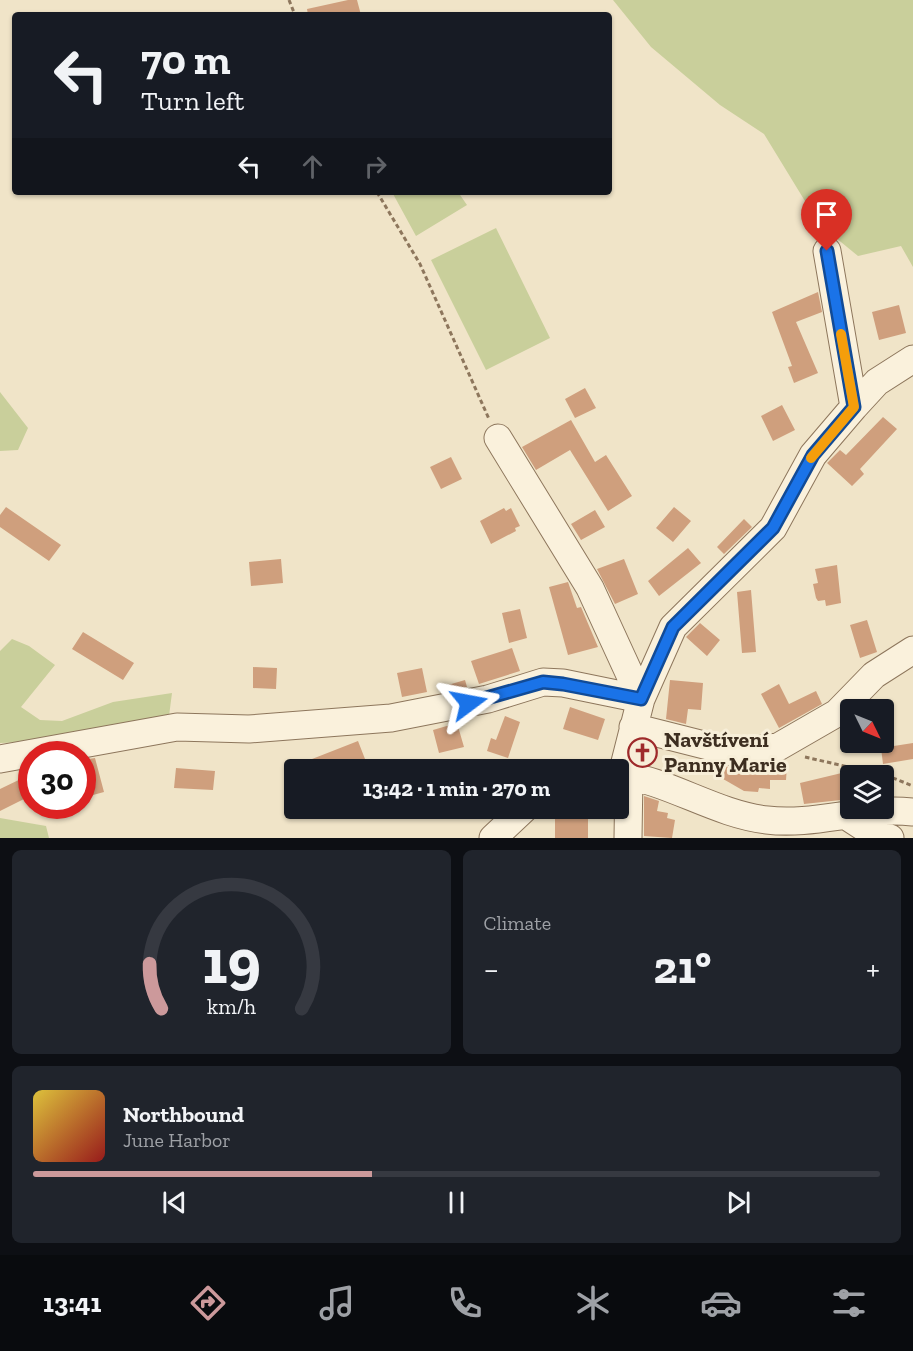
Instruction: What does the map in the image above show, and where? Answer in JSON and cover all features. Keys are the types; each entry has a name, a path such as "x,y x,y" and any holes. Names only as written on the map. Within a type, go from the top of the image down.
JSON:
{"street":[{"path":"827,251 854,407"},
{"path":"626,759 641,699 673,627 773,528 813,455 854,407 878,382 913,359"},
{"path":"498,438 590,588 641,699"},
{"path":"633,727 732,752 778,747 837,712 874,675 913,650"},
{"path":"0,759 177,728 249,729 391,718 488,699 543,682 641,699"},
{"path":"629,775 662,783 735,813 754,818 800,821 840,816"},
{"path":"894,813 913,812"},
{"path":"493,838 513,819"},
{"path":"627,819 628,838"},
{"path":"851,819 871,832 890,838"}],"path":[{"path":"379,195 420,264 498,438"},
{"path":"778,747 818,762 888,776 913,786"}],"green space":[{"path":"613,0 913,0 913,267 901,246 858,256 819,224 764,134 720,105 651,47"},
{"path":"394,195 460,195 467,205 416,236"},
{"path":"496,228 550,338 486,370 431,260"},
{"path":"0,392 28,428 18,450 0,451"},
{"path":"12,639 29,646 55,665 21,707 40,720 62,721 113,702 172,693 169,716 53,741 0,743 0,651"},
{"path":"0,818 46,826 49,838 0,838"}],"building":[{"path":"357,0 360,12 308,12 307,9"},
{"path":"818,292 822,312 796,322 818,373 794,383 788,367 792,366 772,312"},
{"path":"899,305 906,333 879,340 872,312"},
{"path":"585,388 596,408 575,418 565,399"},
{"path":"782,405 795,430 773,441 761,416"},
{"path":"883,417 897,429 860,469 864,474 852,486 827,463 840,450 846,455"},
{"path":"571,420 595,462 606,455 632,496 608,511 570,450 536,470 522,447"},
{"path":"451,457 462,479 441,489 430,467"},
{"path":"6,507 61,545 49,561 0,527 0,515"},
{"path":"674,507 691,521 673,542 656,528"},
{"path":"504,508 506,511 511,508 520,526 515,528 516,531 491,544 480,521"},
{"path":"595,510 605,527 581,540 571,524"},
{"path":"744,519 752,527 724,554 717,547"},
{"path":"688,548 701,563 659,596 648,581"},
{"path":"281,559 283,583 251,586 249,562"},
{"path":"624,559 638,594 615,604 597,569"},
{"path":"837,565 841,603 826,606 825,600 818,601 816,598 813,584 818,583 815,569"},
{"path":"568,582 577,608 581,607 598,647 568,655 549,587"},
{"path":"751,590 756,652 742,653 737,592"},
{"path":"520,609 527,638 509,643 502,613"},
{"path":"867,620 877,652 860,658 850,625"},
{"path":"700,623 720,640 707,656 686,637"},
{"path":"83,632 134,663 123,680 72,649"},
{"path":"512,648 520,671 479,684 471,661"},
{"path":"253,667 277,668 276,689 253,688"},
{"path":"422,668 427,692 402,697 397,673"},
{"path":"465,680 467,687 450,690 448,685"},
{"path":"670,680 703,683 701,710 688,709 686,724 666,719"},
{"path":"779,684 789,704 816,691 822,704 779,728 761,694"},
{"path":"570,707 605,719 598,740 563,729"},
{"path":"505,716 520,722 508,758 487,751 491,738 496,740"},
{"path":"457,723 464,747 439,753 433,730"},
{"path":"358,741 365,759 312,759"},
{"path":"913,743 913,759 883,764 882,753 894,753 894,746"},
{"path":"645,746 651,748 649,765 641,763"},
{"path":"96,762 104,792 96,794"},
{"path":"716,764 733,768 759,765 787,766 786,780 770,780 770,789 759,788 758,792 744,791 711,772"},
{"path":"176,768 215,771 213,790 174,788"},
{"path":"840,773 840,800 804,804 800,783"},
{"path":"18,780 18,802 0,811 0,789"},
{"path":"644,796 659,801 657,811 668,813 667,818 675,820 672,838 644,836"},
{"path":"555,819 588,819 588,838 555,838"}],"slow traffic":[{"path":"811,458 854,407 841,334"}],"place":[{"name":"Navštívení Panny Marie","path":"643,752"}],"route":[{"path":"469,703 543,682 641,699 655,672 673,627 687,611 712,592 773,528 813,455 854,407 827,251"}]}
